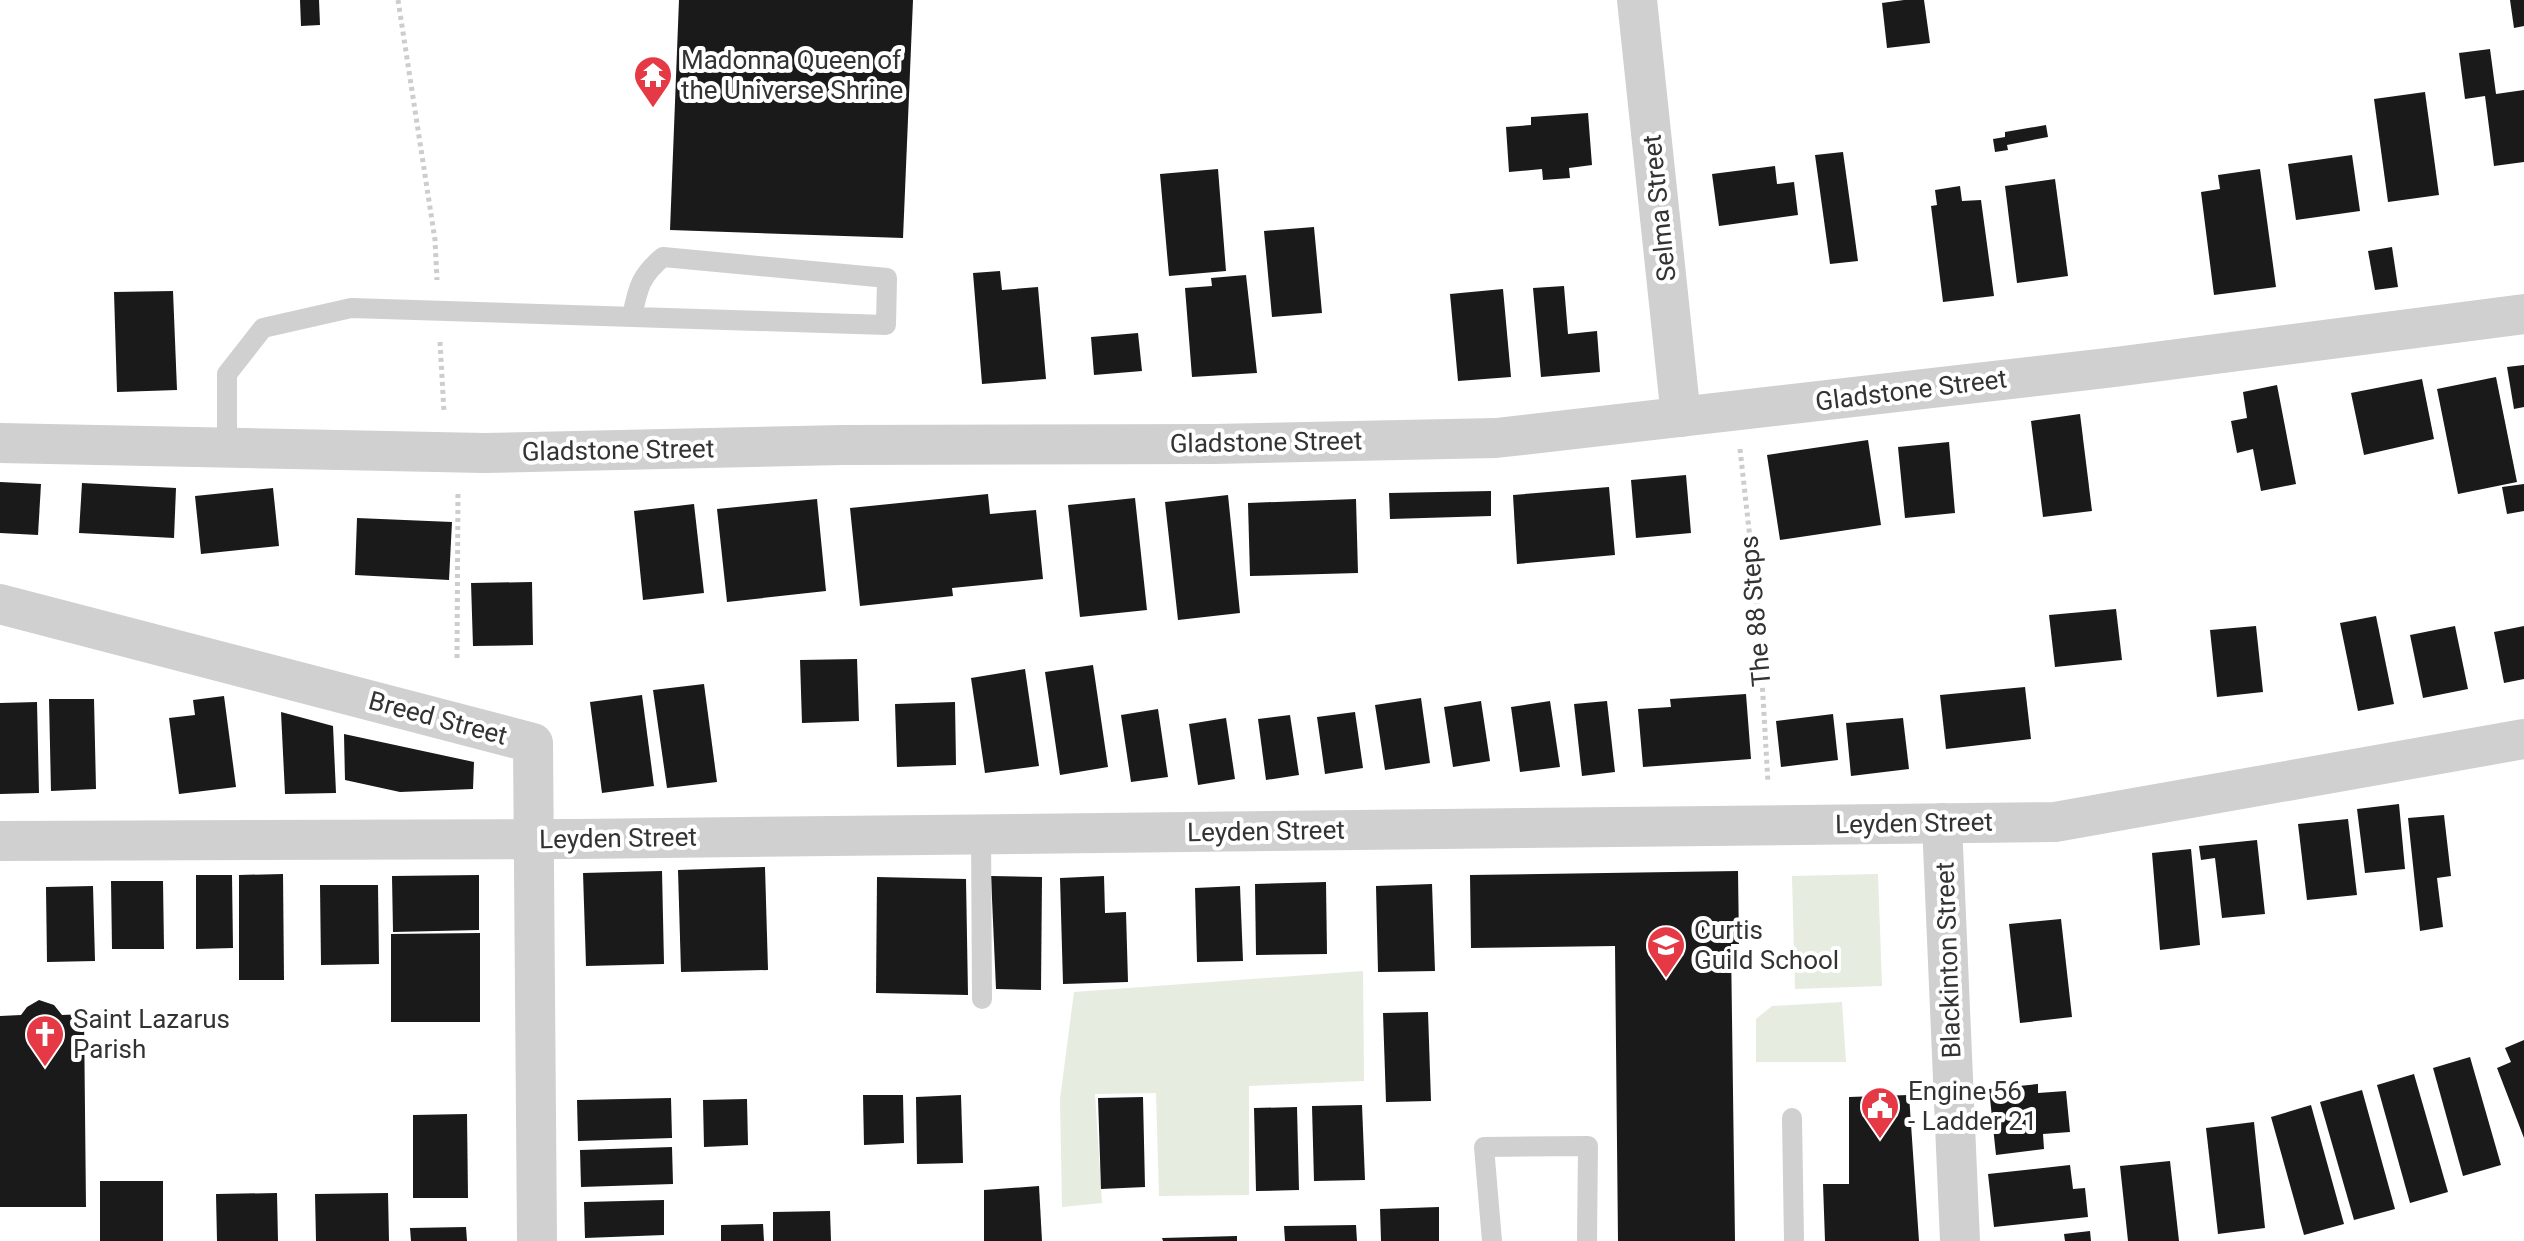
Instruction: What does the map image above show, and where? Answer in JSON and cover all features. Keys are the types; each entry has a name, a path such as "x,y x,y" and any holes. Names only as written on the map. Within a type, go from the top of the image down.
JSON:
{"street":[{"name":"Selma Street","path":"1637,0 1681,417"},
{"name":"Gladstone Street","path":"0,443 484,453 842,445 1214,444 1496,438 2115,367 2524,314"},
{"name":"Breed Street","path":"0,604 533,743 537,1241"},
{"name":"Leyden Street","path":"0,841 535,839 2055,822 2524,739"},
{"name":"Blackinton Street","path":"1942,823 1960,1241"}],"lane":[{"path":"227,449 227,374 263,328 351,308 886,325 887,278 663,257 640,281 632,316"},
{"path":"981,834 982,999"},
{"path":"1792,1118 1794,1241"},
{"path":"1492,1241 1484,1147 1588,1146 1587,1241"}],"path":[{"path":"398,0 435,240 444,413 429,413"},
{"name":"The 88 Steps","path":"1738,440 1758,610 1768,783"},
{"path":"457,658 458,481"}],"shaded area":[{"path":"1878,874 1882,986 1795,989 1792,876"},
{"path":"1363,971 1364,1081 1249,1086 1249,1195 1159,1196 1156,1093 1095,1094 1102,1203 1062,1207 1060,1099 1074,992"},
{"path":"1842,1002 1846,1062 1756,1062 1756,1019 1772,1006"}],"building":[{"path":"300,0 319,0 320,25 301,26"},
{"name":"Madonna Queen of the Universe Shrine","path":"679,0 913,0 903,238 670,230"},
{"path":"1924,0 1930,43 1887,48 1882,3"},
{"path":"2510,0 2524,0 2524,26 2514,28"},
{"path":"2490,49 2496,94 2524,90 2524,162 2494,166 2485,96 2465,99 2459,53"},
{"path":"2425,92 2439,195 2388,202 2374,99"},
{"path":"1588,113 1592,165 1569,168 1570,178 1543,180 1542,169 1509,172 1506,127 1531,125 1531,117"},
{"path":"2046,125 2048,137 2007,145 2008,150 1995,152 1993,139 2005,137 2005,132"},
{"path":"1843,152 1858,261 1830,264 1815,155"},
{"path":"2352,155 2360,211 2296,220 2288,164"},
{"path":"1775,166 1777,184 1794,182 1798,215 1719,226 1712,174"},
{"path":"1218,169 1226,271 1169,276 1160,174"},
{"path":"2260,169 2276,287 2214,295 2201,192 2220,189 2218,175"},
{"path":"2055,179 2068,276 2017,283 2005,186"},
{"path":"1960,186 1962,201 1981,200 1994,296 1943,302 1931,206 1937,205 1935,190"},
{"path":"1314,227 1322,313 1272,317 1264,231"},
{"path":"2392,247 2398,287 2375,290 2368,251"},
{"path":"1000,271 1002,290 1038,287 1046,379 982,384 973,273"},
{"path":"1246,275 1257,373 1192,377 1185,288 1212,286 1211,278"},
{"path":"1564,286 1568,334 1597,331 1600,372 1541,377 1533,288"},
{"path":"1503,289 1511,377 1458,381 1450,294"},
{"path":"173,291 177,390 117,392 114,292"},
{"path":"1138,333 1142,371 1094,375 1091,337"},
{"path":"2524,365 2524,407 2514,409 2507,367"},
{"path":"2496,377 2517,482 2458,494 2437,389"},
{"path":"2422,379 2434,439 2364,455 2351,393"},
{"path":"2277,385 2296,484 2261,491 2253,449 2237,453 2231,421 2247,418 2243,392"},
{"path":"2080,414 2092,511 2043,517 2031,421"},
{"path":"1868,440 1881,525 1780,540 1767,455"},
{"path":"1949,442 1955,513 1905,518 1898,447"},
{"path":"1686,475 1691,533 1636,538 1631,480"},
{"path":"0,482 41,484 38,535 0,533"},
{"path":"82,483 176,488 174,538 79,533"},
{"path":"2524,484 2524,511 2507,514 2502,487"},
{"path":"1609,487 1615,555 1517,564 1513,495"},
{"path":"273,488 279,546 201,554 195,496"},
{"path":"1491,491 1491,516 1390,519 1389,493"},
{"path":"988,494 990,514 1036,510 1043,579 952,588 953,596 860,606 850,508"},
{"path":"1228,495 1240,613 1178,620 1165,502"},
{"path":"1135,498 1147,610 1080,617 1068,505"},
{"path":"817,499 826,591 727,602 717,509"},
{"path":"1356,499 1358,573 1250,576 1248,503"},
{"path":"694,504 704,593 643,600 634,511"},
{"path":"357,518 452,522 449,580 355,575"},
{"path":"532,582 533,645 473,646 471,583"},
{"path":"2116,609 2122,660 2055,667 2049,615"},
{"path":"2376,616 2394,704 2358,711 2340,623"},
{"path":"2256,626 2263,692 2217,697 2210,630"},
{"path":"2455,626 2468,689 2423,698 2410,635"},
{"path":"2524,626 2524,679 2504,683 2494,632"},
{"path":"857,659 859,721 802,723 800,660"},
{"path":"1093,665 1108,767 1060,775 1045,672"},
{"path":"1025,669 1039,766 985,773 971,678"},
{"path":"704,684 717,782 667,788 653,690"},
{"path":"2025,687 2031,739 1946,749 1940,695"},
{"path":"1746,694 1751,759 1643,767 1638,709 1671,707 1670,699"},
{"path":"642,695 654,786 602,793 590,702"},
{"path":"224,696 236,787 179,794 169,718 195,715 193,700"},
{"path":"1421,698 1430,763 1385,770 1375,705"},
{"path":"49,699 94,699 96,789 51,791"},
{"path":"1481,701 1490,761 1453,767 1444,707"},
{"path":"1550,701 1560,767 1520,772 1511,707"},
{"path":"1607,701 1615,772 1582,776 1574,704"},
{"path":"37,702 39,793 0,794 0,703"},
{"path":"955,702 956,765 897,767 895,704"},
{"path":"1158,709 1168,777 1131,782 1121,715"},
{"path":"281,712 333,726 336,793 285,794"},
{"path":"1355,712 1363,768 1325,774 1317,717"},
{"path":"1833,714 1838,760 1781,767 1776,721"},
{"path":"1290,715 1299,775 1266,780 1258,719"},
{"path":"1226,718 1235,779 1198,785 1189,724"},
{"path":"1903,718 1909,769 1851,776 1846,723"},
{"path":"344,734 474,762 473,789 400,792 345,780"},
{"path":"2399,804 2405,869 2365,873 2357,809"},
{"path":"2444,815 2451,876 2437,878 2443,927 2420,931 2408,818"},
{"path":"2348,819 2357,895 2307,900 2298,824"},
{"path":"2257,840 2265,914 2222,918 2215,858 2201,860 2199,846"},
{"path":"2191,849 2200,945 2160,950 2152,853"},
{"path":"765,867 768,970 681,972 678,870"},
{"path":"662,871 664,964 586,966 583,873"},
{"path":"1738,871 1739,944 1731,944 1735,1241 1618,1241 1615,946 1471,948 1470,875"},
{"path":"283,874 284,980 239,980 239,875"},
{"path":"196,875 232,875 233,948 196,949"},
{"path":"479,875 479,930 393,932 392,876"},
{"path":"991,876 1042,877 1041,990 996,989"},
{"path":"1104,876 1105,913 1126,912 1128,982 1063,984 1060,878"},
{"path":"877,877 966,879 968,995 876,993"},
{"path":"111,881 163,881 164,949 112,949"},
{"path":"1326,882 1327,954 1256,955 1255,884"},
{"path":"1432,884 1435,971 1378,972 1376,886"},
{"path":"320,885 378,885 379,964 321,965"},
{"path":"93,886 95,961 47,962 46,887"},
{"path":"1240,886 1243,961 1197,962 1195,888"},
{"path":"2061,919 2072,1017 2020,1023 2009,924"},
{"path":"480,933 480,1022 391,1022 391,934"},
{"path":"39,1000 54,1005 62,1015 84,1014 86,1207 0,1207 0,1016 21,1015"},
{"path":"1428,1012 1431,1101 1386,1102 1383,1013"},
{"path":"2524,1040 2524,1138 2497,1068 2511,1062 2505,1048"},
{"path":"2470,1057 2501,1165 2463,1176 2433,1068"},
{"path":"2414,1074 2448,1192 2410,1203 2377,1085"},
{"path":"2038,1084 2038,1093 2066,1091 2070,1132 2043,1134 2044,1149 1996,1155 1989,1089"},
{"path":"2362,1090 2395,1209 2354,1220 2320,1102"},
{"path":"863,1095 903,1095 904,1143 864,1145"},
{"path":"961,1095 963,1163 917,1164 916,1097"},
{"name":"Engine 56 - Ladder 21","path":"1909,1095 1919,1241 1825,1241 1823,1184 1849,1184 1849,1097"},
{"path":"1143,1097 1145,1187 1101,1189 1098,1098"},
{"path":"671,1098 672,1138 578,1141 577,1100"},
{"path":"747,1099 748,1145 704,1147 703,1100"},
{"path":"1362,1105 1365,1180 1314,1181 1312,1106"},
{"path":"2311,1105 2344,1224 2304,1235 2271,1117"},
{"path":"1297,1107 1299,1190 1256,1191 1254,1108"},
{"path":"467,1114 468,1198 413,1198 413,1115"},
{"path":"2254,1122 2265,1228 2218,1234 2206,1128"},
{"path":"672,1147 673,1184 581,1187 580,1150"},
{"path":"2170,1161 2179,1241 2128,1241 2120,1166"},
{"path":"2070,1165 2073,1189 2085,1188 2088,1217 1994,1227 1988,1174"},
{"path":"100,1181 163,1181 163,1241 100,1241"},
{"path":"1039,1186 1042,1241 984,1241 984,1190"},
{"path":"277,1193 278,1241 217,1241 216,1194"},
{"path":"388,1193 389,1241 316,1241 315,1194"},
{"path":"664,1200 664,1235 585,1238 584,1202"},
{"path":"1439,1207 1439,1241 1381,1241 1380,1209"},
{"path":"830,1211 831,1241 773,1241 773,1212"},
{"path":"763,1224 764,1241 721,1241 721,1225"},
{"path":"1356,1225 1357,1241 1285,1241 1284,1226"},
{"path":"466,1227 467,1241 411,1241 410,1228"},
{"path":"2090,1231 2091,1241 2065,1241 2064,1234"},
{"path":"1237,1236 1237,1241 1163,1241 1162,1238"}],"place":[{"name":"Madonna Queen of the Universe Shrine","path":"653,109"},
{"name":"Curtis Guild School","path":"1666,979"},
{"name":"Saint Lazarus Parish","path":"45,1068"},
{"name":"Engine 56 - Ladder 21","path":"1880,1140"}]}
